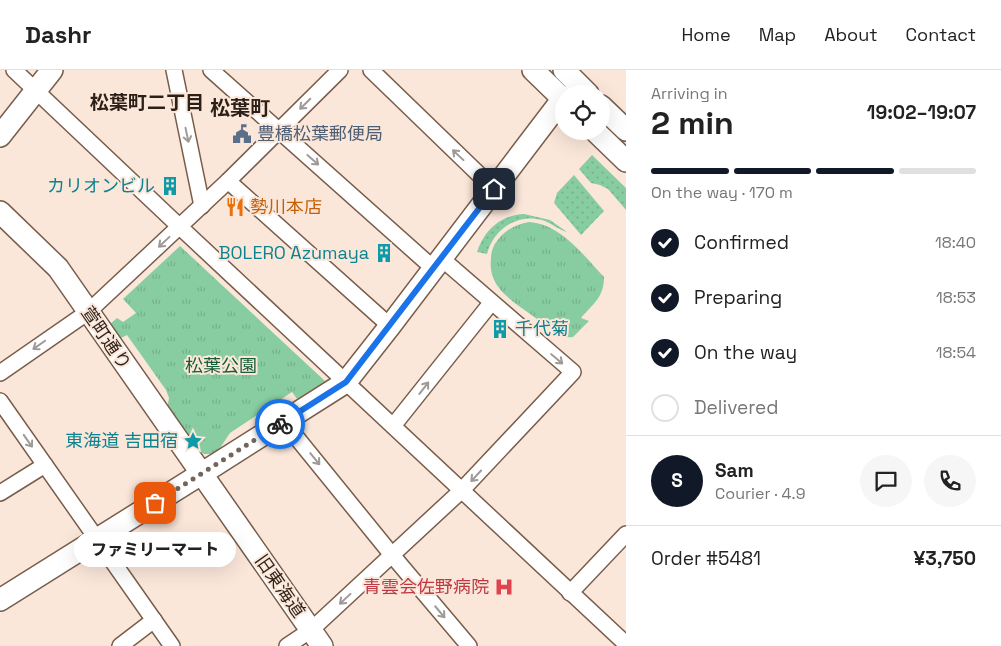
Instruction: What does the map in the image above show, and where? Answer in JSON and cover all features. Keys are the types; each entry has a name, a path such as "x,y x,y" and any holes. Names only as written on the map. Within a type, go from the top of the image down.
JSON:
{"street":[{"path":"14,70 626,644"},
{"path":"0,136 52,70"},
{"path":"174,70 202,206"},
{"path":"211,70 437,263 491,303 573,372 462,490 392,555 316,638 288,646"},
{"path":"0,373 88,312 202,206 340,70"},
{"path":"371,70 494,189"},
{"path":"533,70 564,85"},
{"path":"0,600 346,382 555,108"},
{"path":"610,115 626,130"},
{"path":"604,140 626,161"},
{"path":"228,181 390,326"},
{"name":"萱町通り","path":"0,212 58,268 201,474"},
{"path":"394,426 491,303"},
{"path":"0,401 172,646"},
{"path":"284,422 469,646"},
{"path":"0,493 45,465"},
{"name":"旧東海道","path":"201,474 316,638"},
{"path":"570,593 626,534"},
{"path":"120,646 154,620"}],"green space":[{"path":"592,155 626,188 626,210 608,189 591,183 579,169"},
{"path":"574,175 604,211 581,235 554,203 557,193"},
{"path":"524,214 550,220 567,232 542,220 533,218 515,221 500,231 490,245 487,254 477,252 484,237 494,225 508,217"},
{"path":"529,222 541,224 561,234 604,277 604,284 600,295 581,318 589,321 573,337 559,334 520,307 498,287 494,279 491,270 492,249 511,228"},
{"name":"松葉公園","path":"180,246 325,381 297,399 292,392 230,433 218,451 212,454 204,454 197,450 167,409 169,398 166,390 127,335 119,339 109,325 117,318 123,322 136,313 123,299"}],"way so far":[{"path":"155,503 280,424"}],"place":[{"name":"豊橋松葉郵便局","path":"242,134"},
{"name":"カリオンビル","path":"170,186"},
{"name":"勢川本店","path":"235,207"},
{"name":"BOLERO Azumaya","path":"384,253"},
{"name":"千代菊","path":"500,329"},
{"name":"東海道 吉田宿","path":"193,441"},
{"name":"ファミリーマート","path":"155,503"},
{"name":"青雲会佐野病院","path":"504,587"}],"district":[{"name":"松葉町二丁目","path":"147,102"},
{"name":"松葉町","path":"240,108"}],"route":[{"path":"280,424 346,382 494,189"}]}
